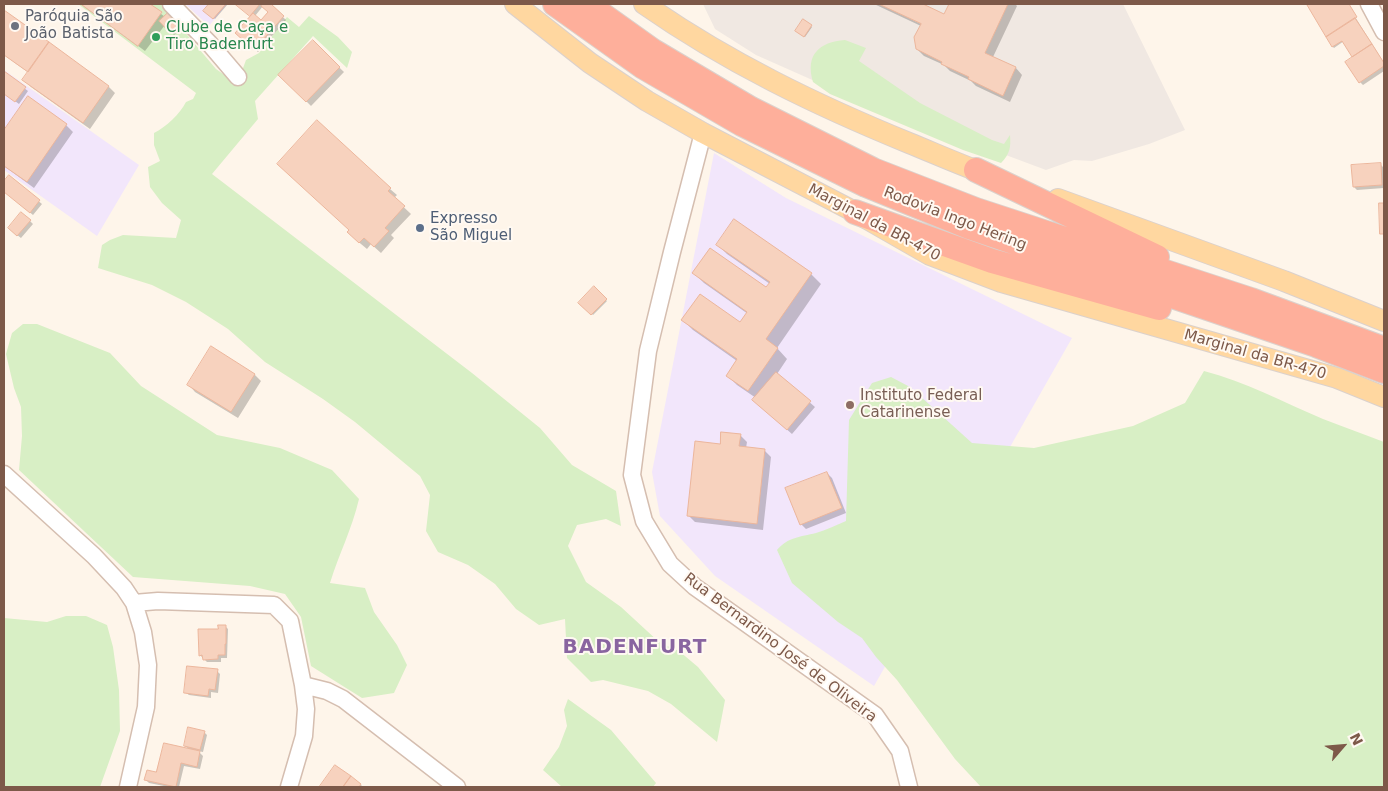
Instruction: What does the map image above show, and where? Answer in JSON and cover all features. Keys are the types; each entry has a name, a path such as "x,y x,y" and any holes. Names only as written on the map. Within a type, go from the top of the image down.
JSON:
{"highway":[{"name":"Rodovia Ingo Hering","path":"555,4 642,66 708,105 742,124 866,185 969,227 1316,345 1384,371"},
{"name":"Rodovia Ingo Hering","path":"587,4 653,51 751,109 873,170 976,210 1252,300 1384,350"},
{"path":"976,170 1146,252 1252,300"},
{"path":"855,212 992,261 1264,337 1316,345"}],"main road":[{"name":"Marginal da BR-470","path":"515,4 590,63 647,101 703,133 855,212 930,254 1001,282 1337,378 1384,397"},
{"path":"644,4 680,29 754,73 854,121 976,170 1276,277 1384,321"}],"street":[{"path":"171,4 209,43 238,77"},
{"path":"1369,4 1384,32"},
{"name":"Rua Bernardino José de Oliveira","path":"703,133 648,351 632,475 644,521 670,564 694,587 875,715 900,751 909,787"},
{"path":"4,474 94,556 124,588 134,603 148,665 146,707 128,787"},
{"path":"134,603 158,601 274,605 290,620 306,709 304,736 289,787"},
{"path":"303,685 327,691 343,699 457,787"}],"shaded area":[{"path":"185,4 227,4 209,26"},
{"path":"703,4 1123,4 1185,130 1149,144 1092,161 1074,160 1046,170 853,98 756,55 715,29"},
{"path":"4,70 139,165 97,236 4,170"},
{"name":"Instituto Federal Catarinense","path":"714,153 786,198 1072,338 874,686 715,576 660,516 652,472"}],"green space":[{"path":"78,4 161,4 216,69 233,81 242,71 246,60 259,53 287,17 299,27 309,16 338,37 352,52 347,68 313,36 255,101 258,119 212,174 472,373 540,428 572,465 616,491 621,526 606,519 577,525 568,546 586,582 621,607 659,642 679,651 698,667 725,700 717,742 671,704 648,691 603,680 591,682 567,658 565,619 539,625 516,609 495,584 468,565 438,552 426,531 430,495 420,476 355,422 265,362 228,329 186,302 152,285 98,268 102,245 123,235 176,238 181,220 162,203 150,187 148,167 160,161 154,145 154,133 172,120 186,102 193,99 196,93"},
{"path":"845,40 866,48 859,61 920,103 992,140 1004,144 1010,135 1009,150 1004,160 1001,163 963,150 830,94 813,82 811,64 816,52 828,44"},
{"path":"23,324 37,324 110,353 141,386 217,435 280,448 332,470 359,499 353,521 330,583 365,588 374,612 397,645 407,665 394,693 362,698 311,666 301,617 285,594 250,586 133,577 19,470 22,436 21,407 14,388 6,354 12,333"},
{"path":"1204,371 1250,387 1323,419 1384,442 1384,787 981,787 955,759 897,680 862,638 838,622 792,583 777,550 785,542 820,532 846,521 849,420 872,383 891,377 910,387 972,443 1034,448 1133,426 1185,403"},
{"path":"66,616 86,616 107,625 113,647 119,690 120,731 100,787 4,787 4,618 47,622"},
{"path":"568,699 611,730 656,783 653,787 562,787 543,770 559,747 567,726 564,710"}],"building":[{"path":"81,4 150,4 162,12 138,46"},
{"path":"209,4 226,4 213,19 203,11"},
{"path":"235,4 260,4 250,16"},
{"path":"263,4 271,4 284,16 254,50 235,33 253,13 261,20 268,12 261,6"},
{"path":"879,4 923,4 944,14 949,4 1008,4 985,53 1016,67 1003,96 968,79 969,77 941,64 942,62 916,49 914,37 921,24"},
{"path":"1349,4 1357,17 1326,37 1307,5"},
{"name":"Paróquia São João Batista","path":"4,10 49,42 28,72 4,55"},
{"path":"168,13 179,26 170,33 159,21"},
{"path":"1355,18 1372,44 1352,57 1342,41 1332,47 1326,37"},
{"path":"803,19 812,25 804,37 795,31"},
{"path":"313,40 340,67 306,102 278,75"},
{"path":"49,42 109,86 83,123 22,80"},
{"path":"1372,44 1384,66 1359,83 1345,62"},
{"path":"4,71 26,87 15,102 4,94"},
{"path":"28,96 67,124 27,182 4,166 4,130"},
{"path":"317,120 391,188 388,191 405,206 385,228 389,231 374,247 364,238 359,243 347,232 349,230 277,164"},
{"path":"1381,163 1382,185 1353,187 1351,165"},
{"path":"9,175 40,200 30,213 4,192 4,181"},
{"path":"1379,203 1384,203 1384,234 1380,234"},
{"path":"21,212 31,220 17,236 8,228"},
{"path":"734,219 812,273 766,339 778,348 748,391 726,376 737,359 681,320 700,294 740,322 747,312 692,273 710,248 766,287 770,282 716,245"},
{"path":"594,286 607,299 591,315 578,303"},
{"path":"211,346 255,374 231,412 187,385"},
{"path":"776,372 811,401 787,430 752,400"},
{"path":"721,432 741,434 739,446 765,449 757,524 687,516 695,441 720,444"},
{"path":"827,472 842,508 800,525 785,488"},
{"path":"218,625 226,625 225,655 218,655 218,659 203,660 202,655 199,656 198,629 218,629"},
{"path":"187,666 218,669 215,690 209,689 208,696 184,693"},
{"path":"188,727 205,731 200,750 184,746"},
{"path":"164,743 200,751 197,767 181,763 176,787 144,780 147,770 156,772"},
{"path":"335,765 351,776 343,787 321,787 320,786"},
{"path":"351,776 361,784 359,787 343,787"}],"place":[{"name":"Paróquia São João Batista","path":"15,26"},
{"name":"Clube de Caça e Tiro Badenfurt","path":"156,37"},
{"name":"Expresso São Miguel","path":"420,228"},
{"name":"Instituto Federal Catarinense","path":"850,405"}],"district":[{"name":"BADENFURT","path":"635,648"}]}
